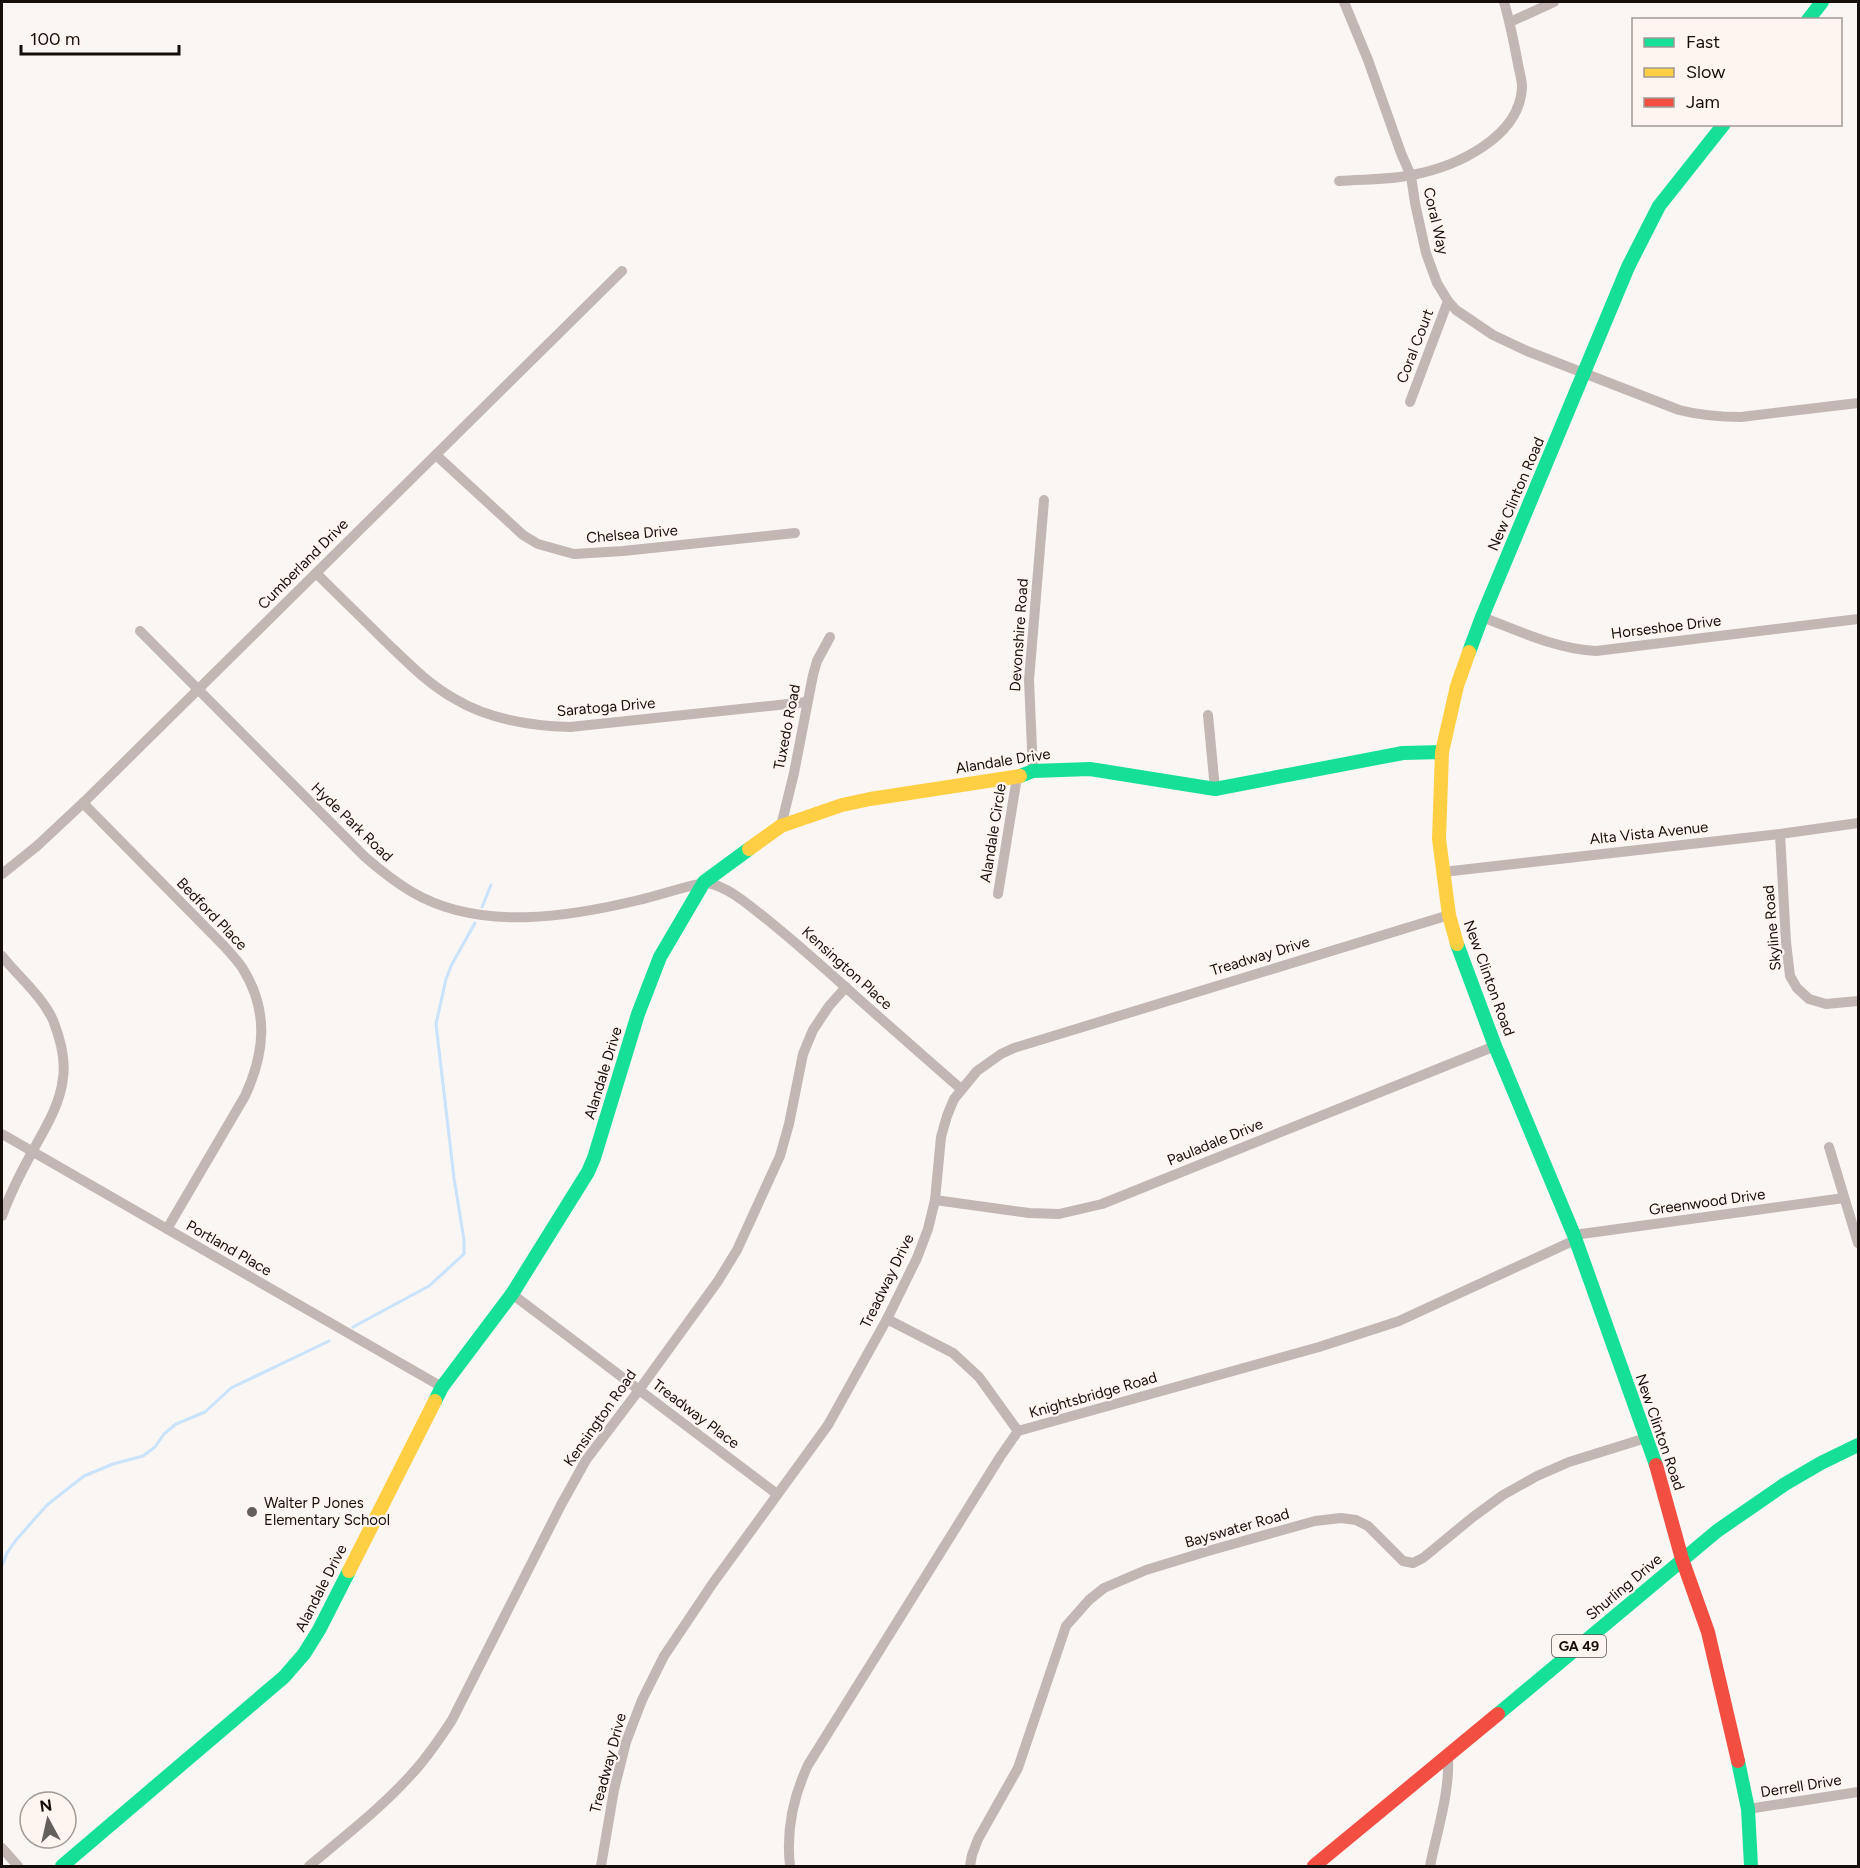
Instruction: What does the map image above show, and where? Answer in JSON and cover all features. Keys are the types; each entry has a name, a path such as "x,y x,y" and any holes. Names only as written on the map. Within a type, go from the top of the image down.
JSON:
{"street":[{"name":"Coral Way","path":"1344,2 1411,176 1426,254 1437,283 1448,301 1456,310 1493,335 1584,373"},
{"path":"1339,180 1411,176 1443,166 1478,150 1501,132 1511,120 1520,99 1522,86 1504,2"},
{"path":"1510,22 1554,2"},
{"path":"1810,18 1822,2"},
{"name":"New Clinton Road","path":"1722,126 1659,206 1648,226 1628,267 1482,617 1457,686 1442,752 1439,821 1449,915 1467,972 1574,1238 1658,1470 1682,1559 1708,1632 1732,1730 1748,1809 1751,1866"},
{"name":"Cumberland Drive","path":"2,874 38,846 83,803 622,271"},
{"name":"Coral Court","path":"1410,402 1448,301"},
{"path":"1584,373 1679,410 1723,417 1741,417 1858,403"},
{"name":"Chelsea Drive","path":"436,454 523,535 538,544 574,554 795,533"},
{"name":"Devonshire Road","path":"1033,771 1029,680 1044,500"},
{"name":"Saratoga Drive","path":"316,573 414,669 437,688 457,701 521,724 570,727 807,702"},
{"name":"Horseshoe Drive","path":"1482,617 1561,646 1596,651 1858,619"},
{"name":"Hyde Park Road","path":"140,631 365,857 386,875 439,904 463,912 490,917 549,915 634,902 704,882"},
{"name":"Tuxedo Road","path":"781,826 817,661 830,637"},
{"path":"1208,715 1215,789"},
{"name":"Alandale Drive","path":"62,1866 284,1677 304,1654 319,1630 442,1387 512,1294 594,1158 648,986 660,957 704,882 781,826 842,805 870,799 1017,777 1033,771 1090,770 1215,789 1403,753 1442,752"},
{"name":"Alandale Circle","path":"998,894 1017,777"},
{"name":"Bedford Place","path":"83,803 225,947 243,969 255,995 261,1023 260,1059 245,1096 166,1229"},
{"name":"Alta Vista Avenue","path":"1443,872 1858,823"},
{"name":"Skyline Road","path":"1780,834 1790,976 1797,988 1809,999 1826,1004 1858,1001"},
{"name":"Kensington Place","path":"704,882 724,888 787,935 961,1089"},
{"name":"Treadway Drive","path":"601,1866 614,1791 624,1752 642,1700 664,1656 713,1583 828,1425 887,1319 917,1258 928,1229 935,1200 941,1137 947,1116 961,1089 985,1064 1014,1048 1449,915"},
{"path":"2,956 39,999 52,1019 62,1048 64,1065 63,1080 56,1106 11,1191 2,1216"},
{"name":"Kensington Road","path":"309,1866 381,1806 411,1776 434,1747 462,1701 586,1460 718,1281 737,1250 780,1156 803,1054 813,1030 829,1006 846,987"},
{"name":"Pauladale Drive","path":"935,1200 1029,1213 1059,1214 1084,1210 1495,1046"},
{"name":"Portland Place","path":"2,1134 442,1387"},
{"path":"1829,1147 1858,1243"},
{"name":"Greenwood Drive","path":"1574,1238 1844,1198"},
{"name":"Knightsbridge Road","path":"790,1866 789,1834 792,1812 808,1765 1018,1431 1329,1344 1399,1322 1574,1238"},
{"name":"Treadway Place","path":"512,1294 777,1494"},
{"path":"887,1319 953,1353 979,1377 1018,1431"},
{"name":"Bayswater Road","path":"970,1866 978,1839 1018,1768 1066,1626 1089,1600 1104,1588 1146,1569 1315,1521 1341,1518 1356,1520 1368,1526 1403,1561 1413,1563 1423,1558 1503,1495 1537,1476 1569,1462 1646,1438"},
{"name":"Shurling Drive","path":"1314,1866 1735,1517 1779,1486 1858,1445"},
{"path":"1430,1866 1447,1789 1448,1756"},
{"name":"Derrell Drive","path":"1748,1809 1858,1792"},
{"path":"2,1848 18,1866"}],"waterway":[{"path":"482,907 491,885"},
{"path":"353,1327 429,1286 464,1254 436,1024 446,979 475,923"},
{"path":"2,1566 16,1540 47,1505 84,1476 113,1464 143,1456 155,1447 164,1434 176,1424 205,1412 231,1388 329,1341"}],"traffic: fast":[{"path":"1810,18 1822,2"},
{"path":"1469,652 1628,267 1659,206 1722,126"},
{"path":"1020,776 1033,771 1090,769 1215,789 1403,753 1442,752"},
{"path":"435,1401 442,1387 512,1294 588,1172 638,1014 660,957 704,882 749,849"},
{"path":"1457,944 1495,1046 1574,1235 1656,1465"},
{"path":"1498,1714 1717,1531 1785,1484 1858,1445"},
{"path":"62,1866 284,1677 304,1654 319,1630 349,1571"},
{"path":"1738,1761 1748,1809 1751,1866"}],"traffic: slow":[{"path":"1457,944 1449,915 1439,839 1442,752 1457,686 1469,652"},
{"path":"749,849 781,826 842,805 1020,776"},
{"path":"349,1571 435,1401"}],"traffic: jam":[{"path":"1656,1465 1682,1559 1708,1632 1738,1761"},
{"path":"1314,1866 1498,1714"}],"place":[{"name":"Walter P Jones Elementary School","path":"252,1512"}]}
